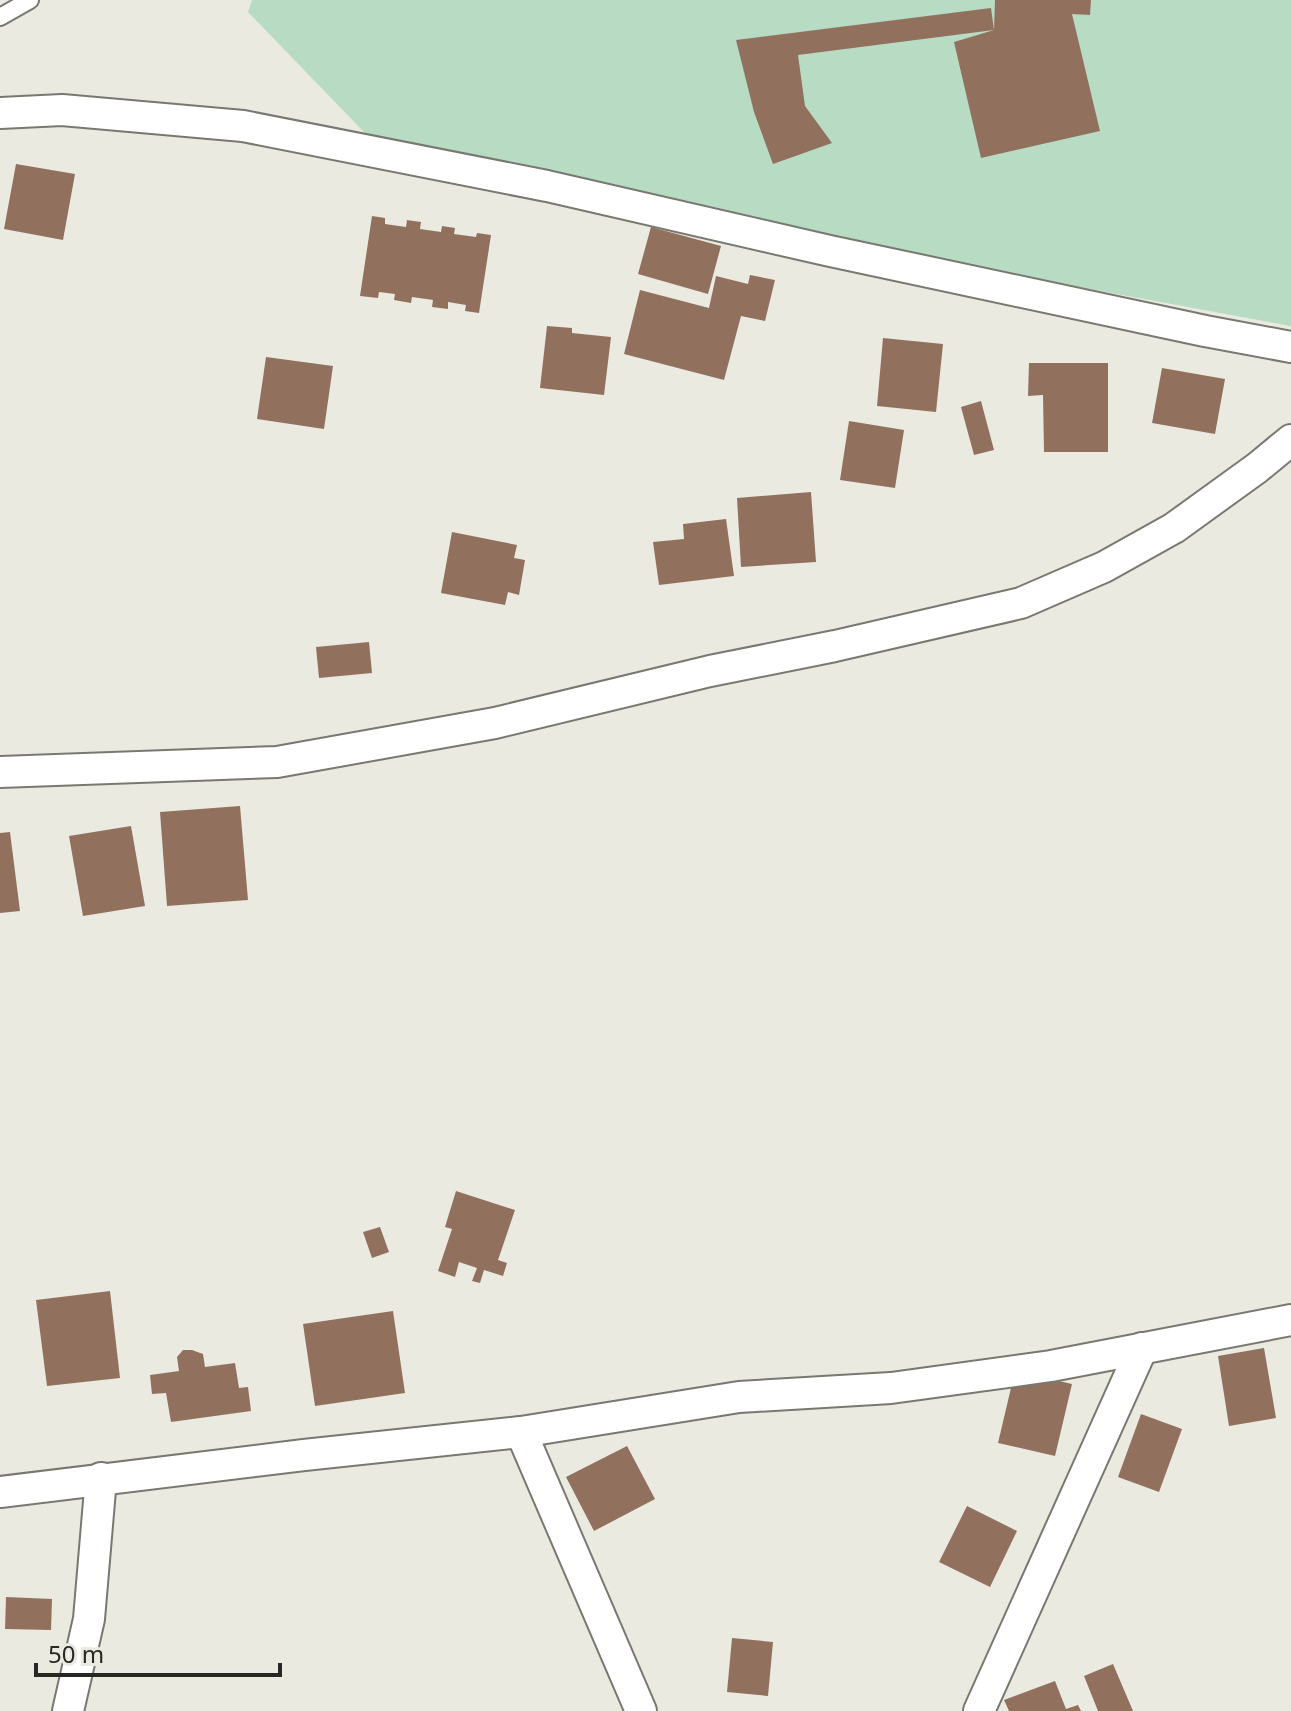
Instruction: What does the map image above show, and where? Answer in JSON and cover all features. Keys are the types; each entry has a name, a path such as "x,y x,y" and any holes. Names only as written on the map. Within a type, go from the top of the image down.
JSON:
{"street":[{"path":"0,113 62,110 243,126 547,186 830,251 1291,347"},
{"path":"0,772 277,762 495,723 710,671 1021,603 1104,567 1174,528 1291,440"},
{"path":"0,1492 521,1432 739,1397 891,1388 1051,1366 1291,1320"},
{"path":"979,1711 1142,1348"},
{"path":"521,1432 641,1711"},
{"path":"68,1711 89,1619 101,1478"}],"lane":[{"path":"0,17 30,0"}],"green space":[{"path":"252,0 1291,0 1291,326 392,161 248,12"}],"building":[{"path":"995,0 1091,0 1090,15 1072,14 1100,131 981,158 954,42 994,30"},
{"path":"991,8 994,30 798,55 805,106 832,143 773,164 754,112 736,40"},
{"path":"16,164 75,174 63,240 4,229"},
{"path":"372,216 385,218 385,224 406,227 407,220 421,222 420,229 441,232 442,226 455,228 454,234 476,237 477,233 491,235 479,313 465,311 466,305 448,302 448,309 432,307 433,300 412,297 411,303 394,300 395,294 379,292 378,298 360,296"},
{"path":"651,227 721,246 708,294 638,274"},
{"path":"750,275 775,280 765,321 741,316 724,380 624,354 640,290 709,308 716,276 748,284"},
{"path":"547,326 572,328 572,333 611,337 604,395 540,388"},
{"path":"883,338 943,344 936,412 877,406"},
{"path":"266,357 333,366 324,429 257,419"},
{"path":"1029,363 1108,363 1108,452 1044,452 1043,395 1028,396"},
{"path":"1162,368 1225,379 1215,434 1152,423"},
{"path":"981,401 994,450 974,455 961,407"},
{"path":"849,421 904,430 895,488 840,480"},
{"path":"811,492 816,562 741,567 737,498"},
{"path":"726,519 734,576 659,585 653,542 684,539 683,524"},
{"path":"452,532 517,545 514,558 525,560 519,595 508,592 505,605 441,593"},
{"path":"369,642 372,673 319,678 316,647"},
{"path":"240,806 248,900 167,906 160,812"},
{"path":"131,826 145,906 83,916 69,836"},
{"path":"10,832 20,911 0,913 0,833"},
{"path":"456,1191 515,1210 498,1260 507,1263 503,1276 484,1270 480,1283 472,1281 477,1268 459,1262 455,1277 438,1271 452,1229 445,1227"},
{"path":"380,1227 389,1252 372,1258 363,1232"},
{"path":"110,1291 120,1378 47,1386 36,1300"},
{"path":"393,1311 405,1393 315,1406 303,1324"},
{"path":"1264,1348 1276,1418 1229,1426 1218,1356"},
{"path":"183,1350 203,1354 205,1367 235,1363 239,1388 248,1387 251,1411 171,1422 166,1393 152,1394 150,1375 179,1371 177,1357"},
{"path":"1015,1371 1072,1384 1055,1456 998,1443"},
{"path":"1141,1414 1182,1429 1159,1492 1118,1477"},
{"path":"627,1446 655,1499 594,1531 566,1477"},
{"path":"967,1506 1017,1531 990,1587 939,1562"},
{"path":"6,1597 52,1599 51,1630 5,1629"},
{"path":"732,1638 773,1642 768,1696 727,1692"},
{"path":"1113,1664 1133,1711 1098,1711 1084,1676"},
{"path":"1055,1681 1066,1709 1078,1705 1081,1711 1009,1711 1004,1700"}]}
